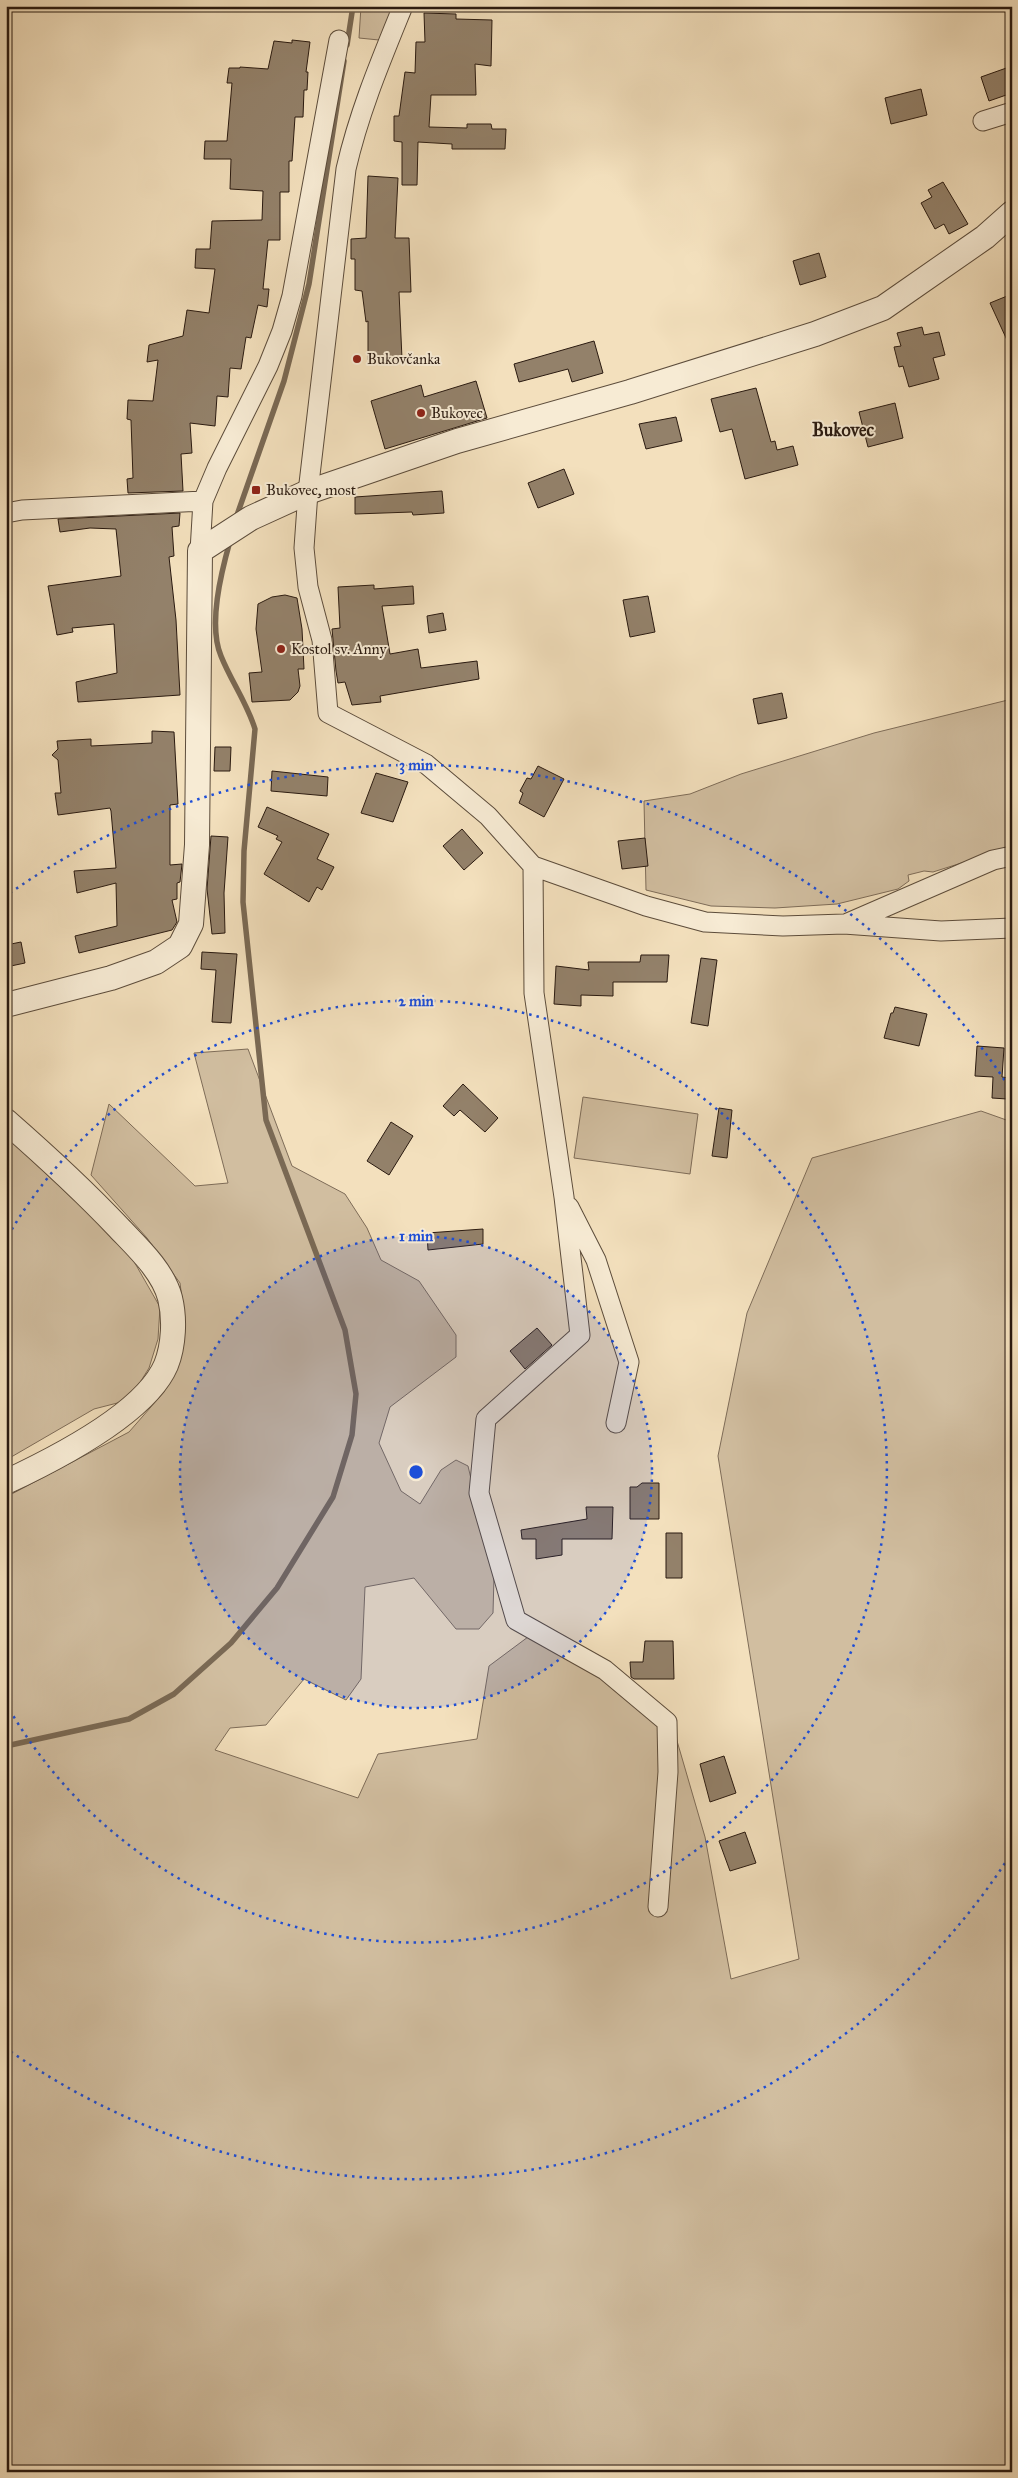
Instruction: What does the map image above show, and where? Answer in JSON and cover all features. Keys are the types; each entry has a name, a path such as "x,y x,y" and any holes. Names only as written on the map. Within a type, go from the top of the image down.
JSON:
{"street":[{"path":"6,1005 111,978 156,962 180,946 192,924 197,846 200,551 203,501 217,468 268,366 282,331 300,257 331,168 359,117 374,74 403,6"},
{"path":"338,40 331,168 304,548 308,587 322,640 328,713 426,764 488,816 533,866 646,906 705,922 782,926 844,924 941,931 1012,928"},
{"path":"983,121 1012,112"},
{"path":"200,551 218,537 251,518 308,492 457,441 630,392 806,337 882,308 985,237 1012,214"},
{"path":"6,513 22,510 203,501"},
{"path":"844,924 993,860 1012,856"},
{"path":"533,866 534,993 564,1197 580,1335 486,1420 479,1493 516,1620 605,1670 667,1722 668,1772 658,1907"},
{"path":"6,1121 76,1183 154,1267 170,1296 174,1326 166,1365 149,1390 118,1418 48,1462 6,1482"},
{"path":"564,1197 596,1260 629,1362 616,1423"}],"shaded area":[{"path":"361,6 393,6 379,40 359,38"},
{"path":"1012,699 1012,847 933,872 924,871 908,875 909,881 898,889 837,904 775,908 711,906 646,890 644,801 690,794 741,774 874,733"},
{"path":"248,1049 292,1166 345,1194 367,1228 381,1260 419,1281 456,1335 456,1357 390,1407 379,1443 401,1491 420,1504 441,1470 456,1460 468,1466 494,1576 493,1613 479,1629 456,1629 414,1578 365,1587 361,1679 346,1700 304,1679 266,1725 230,1728 215,1750 358,1798 378,1754 477,1739 489,1666 532,1634 644,1703 675,1734 705,1837 731,1979 799,1959 718,1456 747,1313 812,1158 981,1111 1012,1122 1012,2472 6,2472 6,1497 129,1432 164,1392 183,1346 184,1315 180,1283 147,1238 91,1175 109,1104 195,1186 228,1183 194,1053"},
{"path":"583,1097 698,1114 690,1174 574,1158"},
{"path":"6,1136 128,1251 160,1307 158,1339 149,1368 129,1400 94,1409 6,1460"}],"building":[{"path":"424,13 456,14 456,19 492,20 491,66 475,64 476,95 431,95 429,127 467,128 467,124 491,124 492,129 506,129 505,149 452,149 452,144 418,142 417,185 402,185 402,142 394,141 394,116 399,116 405,72 415,73 416,42 425,42"},
{"path":"292,40 310,42 306,72 308,72 307,90 304,90 303,117 295,117 292,161 289,161 289,192 280,192 280,240 268,240 263,289 269,289 267,307 258,305 251,338 246,337 241,369 230,368 228,397 217,396 215,426 190,423 192,453 181,454 183,491 128,493 127,479 133,478 131,420 127,419 128,400 153,401 158,360 147,362 149,345 183,336 187,310 209,313 215,269 195,268 196,249 210,249 212,221 262,220 263,191 230,189 231,159 204,159 205,141 227,141 232,83 227,83 229,68 268,69 274,41 292,43"},
{"path":"1012,66 1012,93 989,101 981,77"},
{"path":"921,89 927,115 891,124 885,98"},
{"path":"368,176 398,178 395,238 409,238 411,292 399,292 402,359 368,360 368,321 366,322 362,291 355,290 355,259 351,259 351,239 366,238"},
{"path":"943,182 968,224 949,234 944,224 935,229 921,203 932,197 928,190"},
{"path":"819,253 826,277 800,285 793,261"},
{"path":"1012,294 1012,351 990,303"},
{"path":"922,327 924,335 939,332 945,355 933,358 939,379 909,387 903,366 899,367 894,347 901,346 897,333"},
{"path":"594,341 603,373 572,382 568,369 519,382 514,364"},
{"path":"476,381 487,418 385,449 371,401 421,385 424,397"},
{"path":"756,388 771,442 775,441 777,450 793,446 798,465 745,479 732,429 720,432 711,399"},
{"path":"895,403 903,438 868,447 859,412"},
{"path":"676,417 682,441 646,449 639,424"},
{"path":"564,469 574,494 538,508 528,483"},
{"path":"442,491 444,513 413,515 412,512 355,514 355,497"},
{"path":"180,513 179,526 172,527 174,556 169,557 176,620 180,695 78,702 76,682 117,673 114,624 72,628 73,632 57,635 48,586 121,576 116,529 90,528 60,532 58,519"},
{"path":"374,585 374,589 413,586 414,604 382,606 390,654 418,649 421,668 477,661 479,679 380,696 381,702 352,705 345,682 338,683 336,671 332,629 340,628 338,587"},
{"name":"Kostol sv. Anny","path":"285,595 297,598 302,629 304,669 298,669 300,686 298,692 290,700 252,702 249,673 262,672 256,629 258,604 272,597"},
{"path":"648,596 655,632 630,637 623,600"},
{"path":"443,613 446,630 429,633 427,616"},
{"path":"782,693 787,718 758,724 753,699"},
{"path":"152,731 174,732 178,804 170,805 170,865 182,864 180,882 177,883 177,899 172,900 177,922 172,930 79,953 75,936 117,926 116,883 77,893 74,871 116,868 111,811 110,808 58,815 55,793 61,793 58,760 52,755 58,749 57,741 91,739 91,746 152,743"},
{"path":"215,747 231,747 230,771 214,771"},
{"path":"538,766 564,779 544,817 519,803 523,793 520,791 527,778 531,779"},
{"path":"272,771 328,777 327,796 271,791"},
{"path":"376,773 408,782 393,822 361,813"},
{"path":"267,807 329,834 317,859 334,867 322,890 317,887 309,902 264,874 282,842 276,839 278,836 258,827"},
{"path":"462,829 483,853 464,870 443,846"},
{"path":"211,836 228,837 224,893 225,933 212,934 207,889"},
{"path":"645,838 648,866 622,869 618,841"},
{"path":"21,942 25,963 6,967 6,945"},
{"path":"202,952 237,954 231,1023 212,1022 216,970 201,969"},
{"path":"641,955 669,955 667,982 613,982 613,996 581,995 581,1006 554,1004 556,966 589,970 588,962 640,962"},
{"path":"701,958 717,960 708,1026 691,1023"},
{"path":"895,1007 927,1014 919,1046 884,1038 891,1013 893,1013"},
{"path":"977,1046 1004,1048 1002,1077 1009,1078 1007,1099 992,1098 993,1077 975,1076"},
{"path":"463,1084 498,1118 485,1132 460,1110 454,1116 443,1106"},
{"path":"719,1108 732,1110 727,1158 712,1156"},
{"path":"391,1122 413,1136 389,1175 367,1161"},
{"path":"483,1229 483,1244 428,1250 427,1233"},
{"path":"537,1328 552,1345 525,1369 510,1351"},
{"path":"642,1483 659,1483 659,1519 630,1519 630,1487 637,1487"},
{"path":"586,1507 613,1507 612,1539 562,1539 562,1555 536,1559 536,1539 522,1539 521,1530 587,1519"},
{"path":"666,1533 682,1533 682,1578 666,1578"},
{"path":"645,1641 673,1641 674,1679 634,1679 631,1677 630,1662 643,1662"},
{"path":"724,1756 736,1793 710,1802 700,1764"},
{"path":"745,1832 756,1863 730,1871 719,1841"}],"waterway":[{"path":"347,45 353,6"},
{"path":"236,518 284,381 309,284 344,61"},
{"path":"6,1746 129,1719 174,1694 231,1643 277,1588 333,1497 352,1435 356,1394 345,1330 266,1120 243,902 244,851 255,729 248,710 221,656 217,643 216,629 217,599 230,541"}],"place":[{"name":"Bukovčanka","path":"357,359"},
{"name":"Bukovec","path":"421,413"},
{"name":"Bukovec, most","path":"256,490"},
{"name":"Kostol sv. Anny","path":"281,649"}],"district":[{"name":"Bukovec","path":"843,430"}]}
